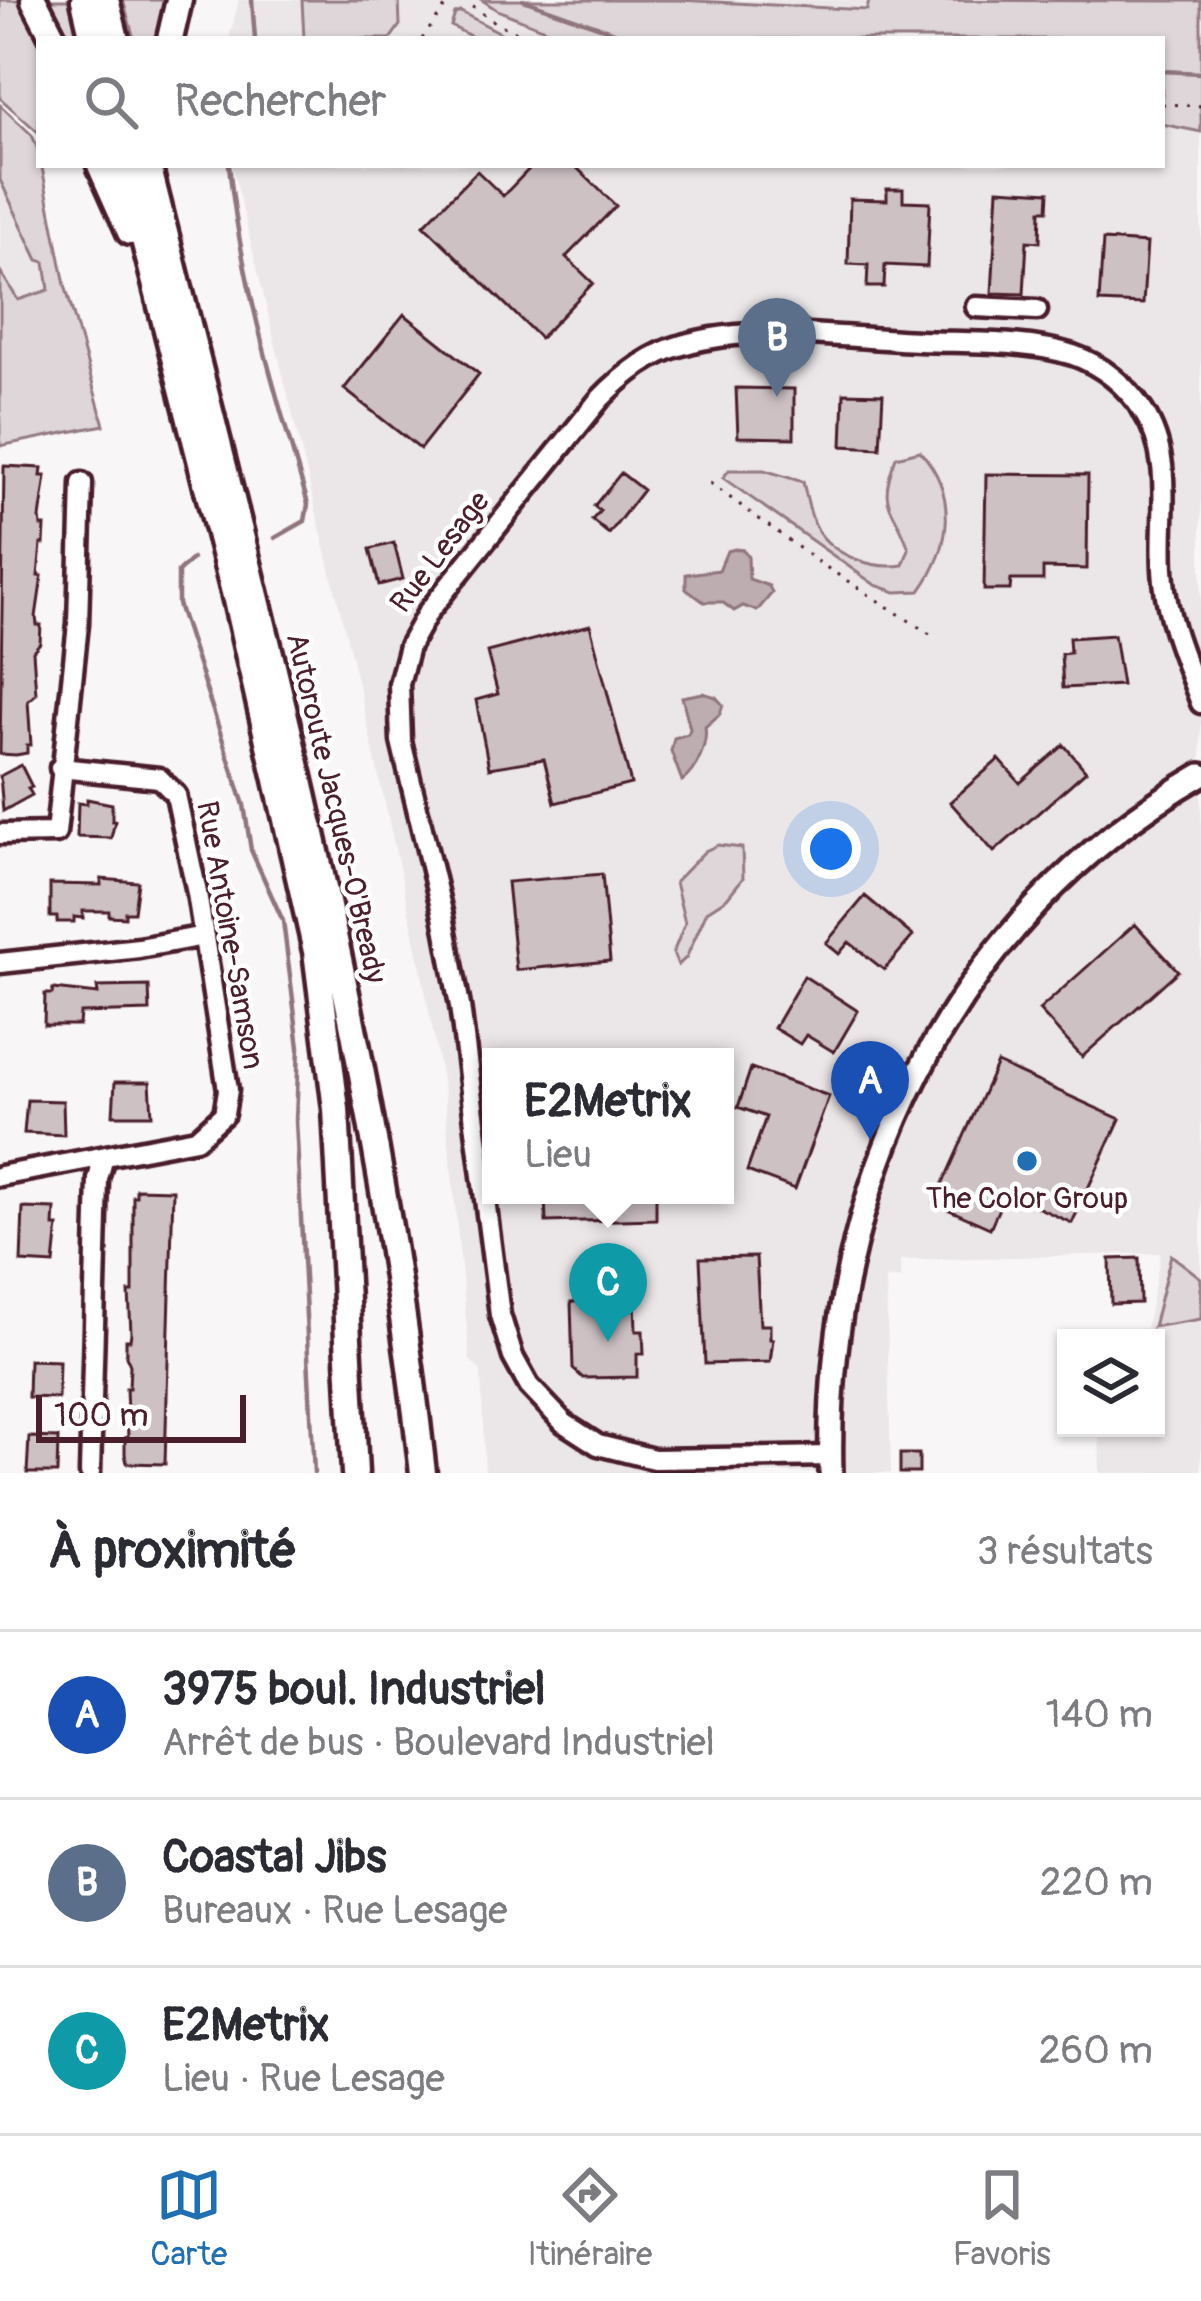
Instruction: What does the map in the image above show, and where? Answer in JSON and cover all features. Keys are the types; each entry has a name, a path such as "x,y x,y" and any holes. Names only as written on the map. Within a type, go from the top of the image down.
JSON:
{"highway":[{"path":"34,0 52,36"},
{"path":"84,0 93,36"},
{"path":"106,0 115,36"},
{"path":"171,36 179,0"},
{"path":"101,168 158,295"},
{"name":"Autoroute Jacques-O'Bready","path":"126,168 280,784 320,975 336,1109 355,1473"},
{"name":"Autoroute Jacques-O'Bready","path":"149,168 306,801 349,996 391,1223 423,1473"},
{"path":"159,168 168,247"}],"main road":[{"path":"831,1465 835,1347 850,1252 870,1184 922,1063 982,969 1044,895 1114,833 1201,776"}],"street":[{"path":"976,307 1036,310"},
{"name":"Rue Lesage","path":"482,1172 443,916 401,741 399,684 417,629 599,400 658,353 699,340 751,336 1032,347 1093,364 1124,387 1145,414 1163,467 1162,560 1167,601 1201,703"},
{"path":"0,834 56,833 79,624 82,483"},
{"name":"Rue Antoine-Samson","path":"0,1175 196,1139 224,1114 227,1077 181,809 169,785 145,776 60,768"},
{"path":"0,963 204,937"},
{"path":"90,1473 98,1179 104,1157"},
{"name":"Rue Lesage","path":"486,1204 506,1340 520,1372 564,1423 616,1451 676,1460 831,1465"}],"path":[{"path":"424,36 450,0"},
{"path":"462,0 527,36"},
{"path":"1165,104 1201,106"},
{"path":"710,483 818,562 930,634"}],"shaded area":[{"path":"0,0 21,0 41,36 36,36 36,130 0,98"},
{"path":"43,0 70,0 79,36 61,36"},
{"path":"123,0 173,0 165,36 133,36"},
{"path":"239,0 1201,0 1201,1473 1100,1473 1099,1437 1165,1437 1165,1329 1146,1329 1161,1253 900,1260 900,1278 886,1279 891,1473 485,1473 481,1371 470,1360 444,1091 417,947 233,168 1165,168 1165,36 230,36"},
{"path":"302,0 399,0 400,25 392,36 304,36"},
{"path":"482,0 679,0 867,10 869,0 1201,1 1201,132 1165,125 1165,36 562,36"},
{"path":"461,12 506,36 470,36 451,26 455,14"},
{"path":"0,105 36,145 36,168 42,168 65,285 104,425 0,446 0,271 18,300 49,290 45,262 38,260 0,180"},
{"path":"0,180 37,259 45,262 49,290 18,301 0,271"},
{"path":"920,451 941,484 946,520 939,556 920,591 896,592 875,585 723,478 729,470 764,470 803,482 814,524 833,547 867,563 903,565 909,549 889,505 887,487 896,457"},
{"path":"735,549 748,557 749,579 769,586 772,593 757,611 743,606 734,611 722,602 704,602 686,589 686,574 719,570 727,551"},
{"path":"703,693 723,705 705,727 700,757 682,781 671,751 674,738 690,729 682,697"},
{"path":"718,845 742,848 743,878 727,898 707,911 686,958 678,965 673,953 685,923 675,882 705,851"},
{"path":"1171,1255 1201,1278 1201,1319 1153,1327"}],"building":[{"path":"530,168 577,168 616,206 566,257 593,283 540,338 424,225 477,171 503,196"},
{"path":"887,189 903,189 903,201 930,202 927,267 885,265 884,287 867,287 868,265 848,264 850,199 887,200"},
{"path":"998,189 1049,192 1048,210 1041,210 1040,242 1027,241 1024,294 992,293"},
{"path":"1103,240 1147,243 1143,304 1099,302"},
{"path":"404,314 479,374 420,449 344,389"},
{"path":"736,388 794,389 794,438 738,437"},
{"path":"844,393 883,394 880,448 842,446"},
{"path":"4,466 42,468 41,476 46,476 36,617 41,625 40,643 33,651 36,694 28,701 31,745 27,753 16,755 0,754"},
{"path":"621,473 643,490 609,534 592,520 600,511 594,506"},
{"path":"986,474 1088,475 1087,569 1043,568 1043,580 1011,580 1010,590 984,590"},
{"path":"394,543 403,579 379,585 370,549"},
{"path":"590,625 631,784 555,803 544,759 489,768 476,700 498,694 487,652"},
{"path":"1114,635 1122,685 1063,688 1061,654 1070,653 1069,638"},
{"path":"1064,745 1086,771 994,852 950,802 999,759 1020,783"},
{"path":"21,765 32,795 3,811 0,776"},
{"path":"87,799 112,804 111,838 77,837 78,803 87,804"},
{"path":"602,874 610,961 516,970 507,882"},
{"path":"101,879 138,882 134,912 125,912 125,917 109,916 109,911 83,911 83,918 74,917 74,922 50,917 50,884 101,885"},
{"path":"865,896 913,936 884,970 849,942 839,954 826,943"},
{"path":"1135,924 1178,971 1082,1057 1039,1010"},
{"path":"804,976 858,1011 834,1052 806,1035 800,1044 774,1028"},
{"path":"149,986 150,1011 80,1013 79,1025 44,1025 45,994 52,994 53,989 98,994 97,987"},
{"name":"The Color Group","path":"997,1063 1120,1119 1072,1223 1006,1193 990,1228 934,1203"},
{"path":"751,1068 829,1096 795,1189 747,1171 766,1117 738,1107"},
{"path":"115,1082 150,1082 152,1115 113,1115"},
{"path":"27,1100 63,1101 64,1135 24,1133"},
{"path":"136,1189 173,1190 165,1464 127,1463 125,1454 130,1365 126,1340 131,1333"},
{"path":"545,1204 656,1204 656,1219 546,1222"},
{"path":"23,1208 55,1209 54,1264 21,1262"},
{"path":"756,1257 760,1325 770,1325 773,1339 770,1362 705,1364 700,1258"},
{"path":"1139,1258 1140,1303 1111,1304 1110,1259"},
{"path":"635,1300 636,1331 643,1331 644,1354 637,1354 637,1377 583,1378 573,1369 571,1302"},
{"path":"29,1360 59,1361 58,1398 28,1397"},
{"path":"29,1437 58,1438 57,1473 27,1473"},
{"path":"900,1454 919,1454 919,1473 900,1473"}],"waterway":[{"path":"252,0 255,36"},
{"path":"523,0 625,36"},
{"path":"1165,71 1201,73"},
{"path":"229,168 251,294 308,504 305,521 275,538"},
{"path":"192,559 178,572 178,604 244,805 251,850 283,921 299,1047 296,1120 314,1473"}],"place":[{"name":"Coastal Jibs","path":"777,397"},
{"name":"3975 boul. Industriel","path":"870,1140"},
{"name":"The Color Group","path":"1027,1161"},
{"name":"E2Metrix","path":"608,1342"}]}
